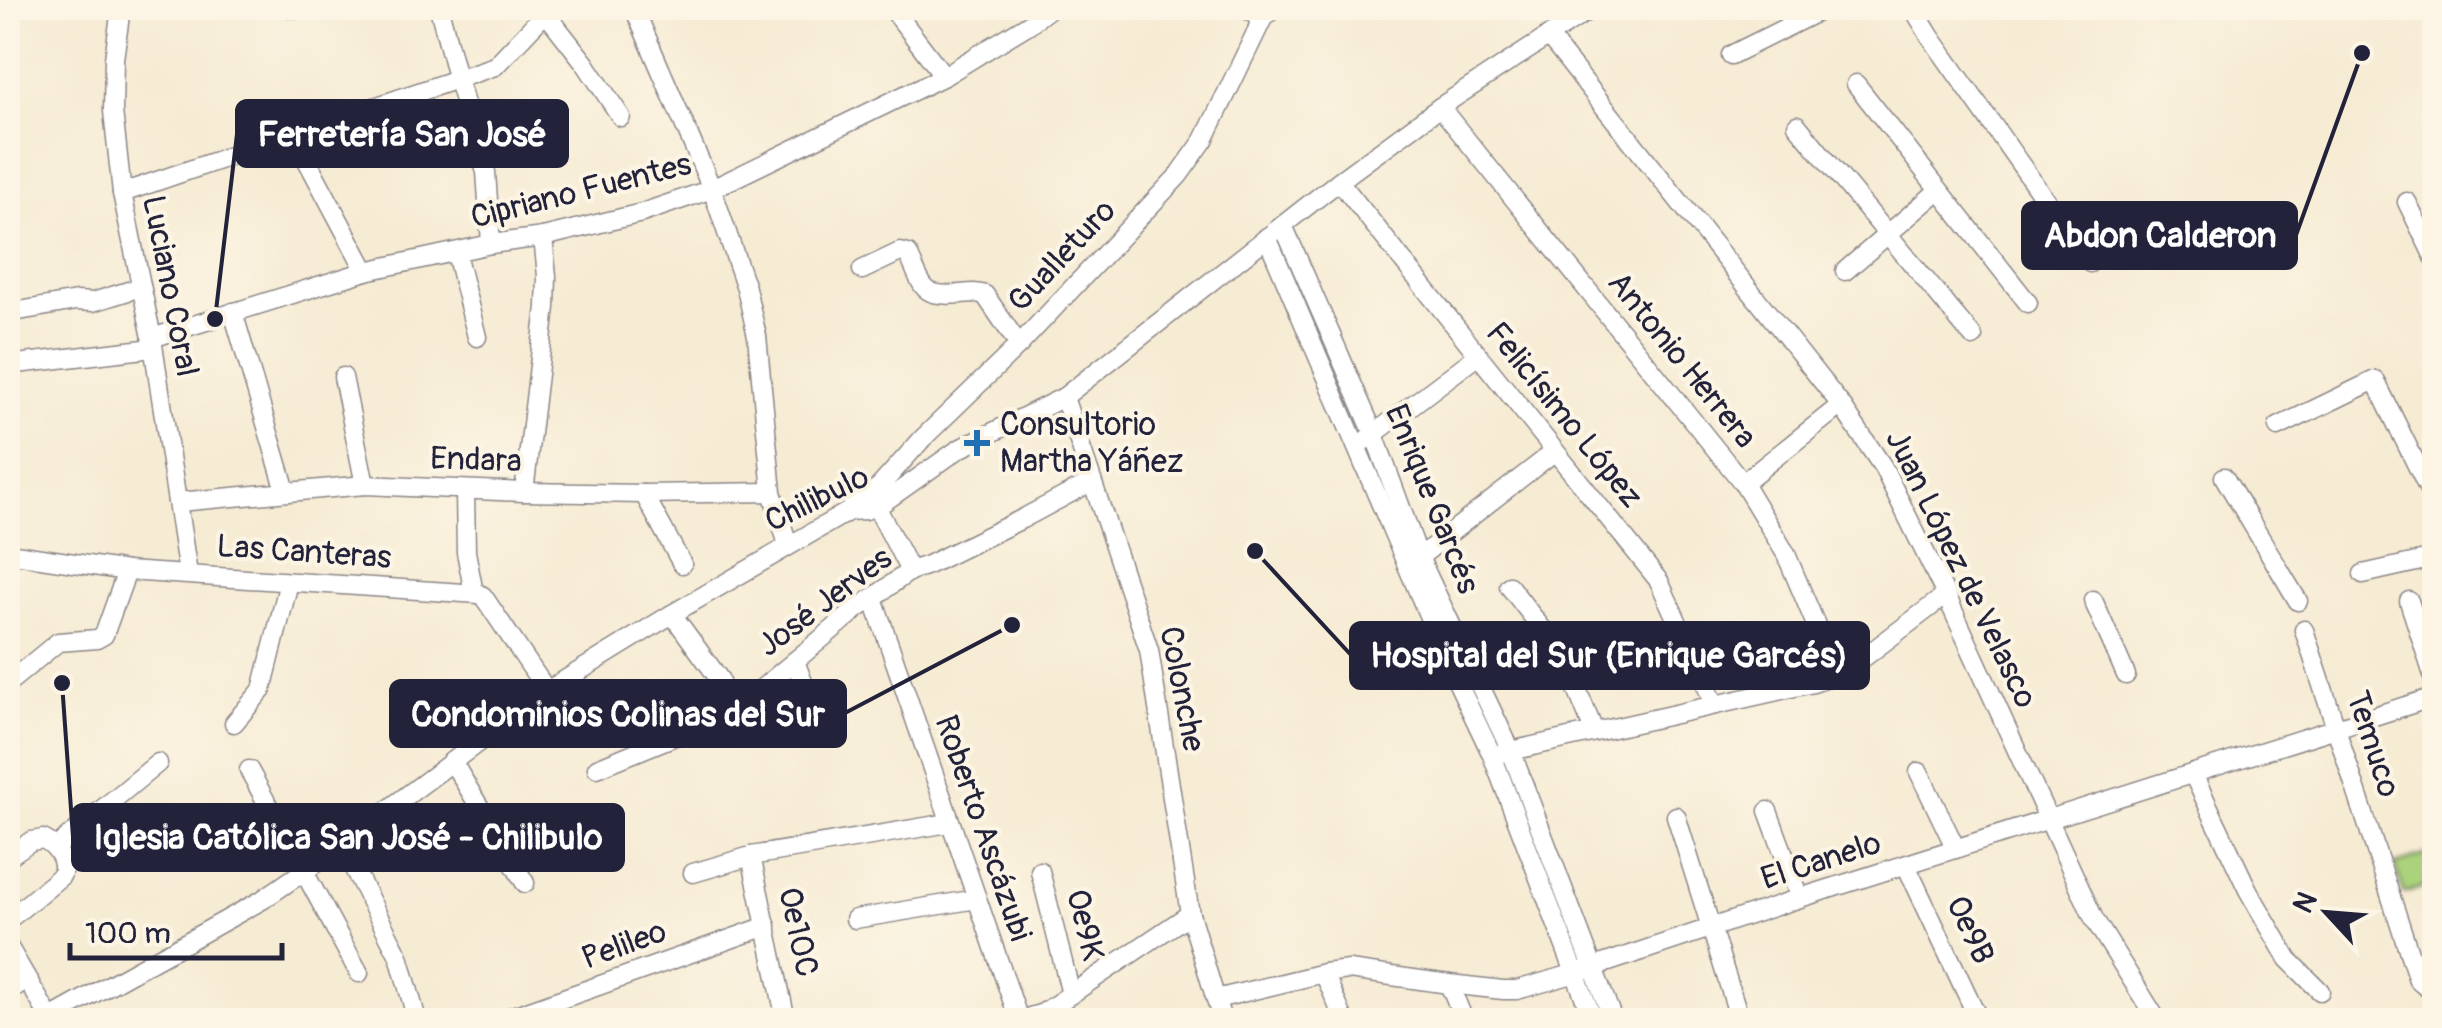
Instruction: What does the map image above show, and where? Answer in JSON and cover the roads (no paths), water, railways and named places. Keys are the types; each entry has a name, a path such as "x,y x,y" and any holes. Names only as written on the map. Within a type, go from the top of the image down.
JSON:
{"street":[{"name":"Luciano Coral","path":"121,8 114,59 113,111 122,193 152,343 188,574"},
{"path":"292,8 390,8"},
{"path":"439,8 486,172 492,244"},
{"path":"634,8 712,189 746,288 758,336 772,492 788,545"},
{"path":"892,8 944,76"},
{"name":"Cipriano Fuentes","path":"8,365 152,343 233,312 366,270 543,237 642,213 712,189 944,76 1050,8"},
{"path":"1244,8 1268,13"},
{"name":"Chilibulo","path":"51,1019 262,900 548,690 788,545 849,511 876,506 959,449 1064,398 1339,181 1440,107 1592,8"},
{"path":"1731,55 1826,8"},
{"path":"1912,8 2090,263"},
{"path":"122,193 458,81 500,63 548,10 620,117"},
{"name":"Gualleturo","path":"849,511 880,486 922,438 1019,345 1179,175 1204,140 1268,13"},
{"name":"Juan López de Velasco","path":"1548,36 1841,405 1883,467 2094,919 2156,1020"},
{"path":"1856,84 2028,303"},
{"name":"Antonio Herrera","path":"1440,107 1743,483 1786,554 1837,675"},
{"path":"1797,125 1973,338"},
{"path":"294,136 366,270"},
{"name":"Felicísimo López","path":"1339,181 1659,581 1714,705"},
{"path":"1845,271 1939,190"},
{"path":"2407,202 2434,257"},
{"name":"Enrique Garcés","path":"1283,224 1374,434 1452,671 1584,970 1613,1020"},
{"name":"Enrique Garcés","path":"1267,236 1358,446 1511,751 1584,970 1594,1020"},
{"path":"524,492 546,307 543,237"},
{"path":"862,270 900,252 908,254 923,285 936,296 976,292 985,295 1019,345"},
{"path":"456,253 477,336"},
{"path":"8,314 76,301 93,302 141,288"},
{"path":"233,312 286,491"},
{"path":"1358,446 1477,356"},
{"path":"344,377 365,485"},
{"path":"2278,427 2374,380 2434,500"},
{"name":"Colonche","path":"1064,398 1149,650 1190,914 1222,1020"},
{"path":"1743,483 1841,405"},
{"path":"1414,561 1554,452"},
{"path":"2224,477 2298,601"},
{"name":"José Jerves","path":"597,768 719,718 754,695 910,571 1022,520 1091,482"},
{"name":"Endara","path":"178,502 365,485 464,491 772,492"},
{"path":"464,491 466,552 474,593 482,596 548,690"},
{"path":"644,494 682,564"},
{"path":"876,506 910,571"},
{"name":"Las Canteras","path":"8,553 127,571 474,593"},
{"path":"2362,574 2434,558"},
{"path":"8,683 58,642 104,635 127,571"},
{"path":"234,723 262,690 289,582"},
{"path":"1509,586 1557,648 1594,732"},
{"path":"1492,755 1837,675 1946,596"},
{"name":"Roberto Ascázubi","path":"873,598 1020,1020"},
{"path":"2093,600 2126,674"},
{"path":"2410,602 2434,678"},
{"path":"672,614 720,680"},
{"name":"Temuco","path":"2304,630 2418,980 2430,988"},
{"path":"795,661 822,732"},
{"name":"El Canelo","path":"1216,999 1348,970 1517,990 2434,697"},
{"path":"452,761 525,883"},
{"path":"55,848 158,763"},
{"path":"250,770 359,973"},
{"path":"1919,772 1956,850"},
{"path":"2193,774 2248,890 2288,959 2320,991"},
{"path":"1768,811 1800,898"},
{"path":"1676,816 1740,1020"},
{"path":"692,873 751,856 949,823"},
{"path":"8,858 34,839 48,840 64,866 61,876 8,920"},
{"path":"341,844 399,956 417,1020"},
{"name":"Oe10C","path":"751,856 786,1020"},
{"name":"Oe9B","path":"1906,865 1978,1020"},
{"name":"Oe9K","path":"1040,872 1071,994"},
{"path":"855,919 976,899"},
{"path":"1020,1020 1044,1017 1071,994 1190,914"},
{"name":"Pelileo","path":"502,1020 767,926"},
{"path":"8,946 51,1019"},
{"path":"1324,973 1344,1020"},
{"path":"8,990 29,980"},
{"path":"1449,984 1464,1020"}],"place":[{"name":"Abdon Calderon","path":"2362,53"},
{"name":"Ferretería San José","path":"215,319"},
{"name":"Consultorio Martha Yáñez","path":"977,443"},
{"name":"Hospital del Sur (Enrique Garcés)","path":"1255,551"},
{"name":"Condominios Colinas del Sur","path":"1012,625"},
{"name":"Iglesia Católica San José - Chilibulo","path":"62,683"}]}
